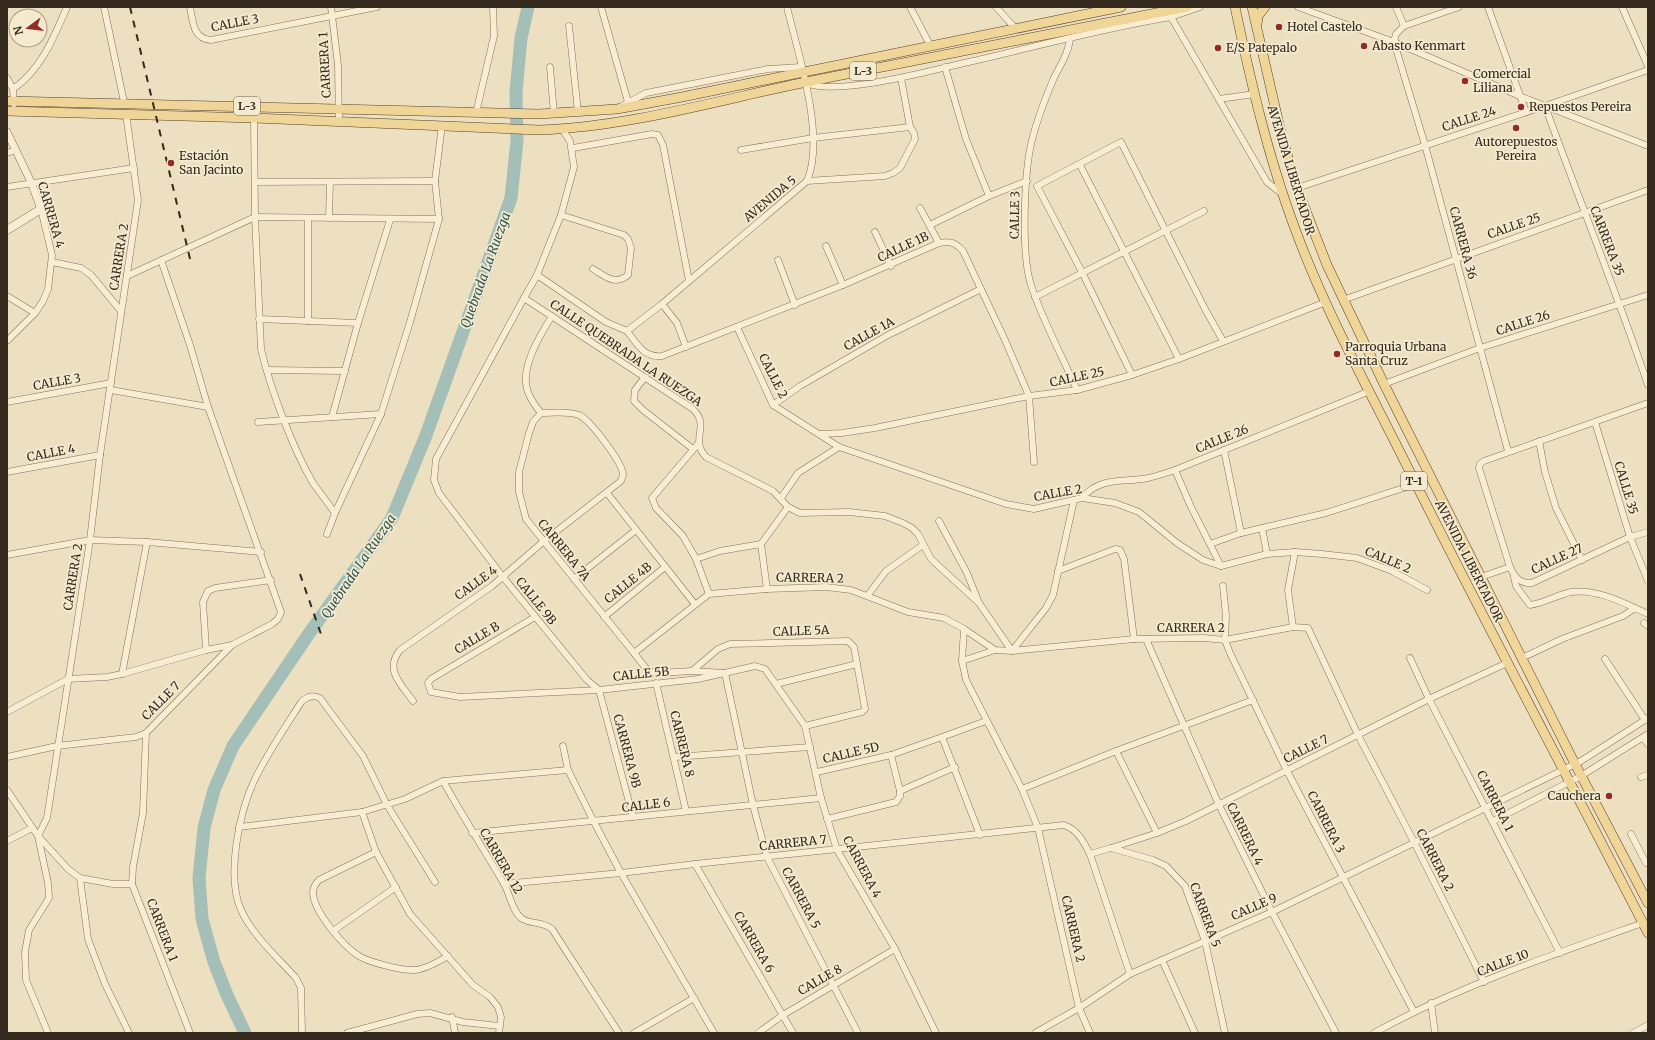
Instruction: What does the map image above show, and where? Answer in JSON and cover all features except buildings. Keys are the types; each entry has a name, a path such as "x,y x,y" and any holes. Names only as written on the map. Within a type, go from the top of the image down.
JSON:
{"main road":[{"name":"L-3","path":"10,101 124,102 487,114 554,114 617,109 802,69 1121,7"},
{"name":"L-3","path":"10,112 254,118 539,130 562,129 637,118 1187,7"},
{"name":"AVENIDA LIBERTADOR","path":"1235,7 1255,94 1283,194 1297,234 1326,302 1507,663 1648,933"},
{"name":"AVENIDA LIBERTADOR","path":"1252,7 1256,30 1282,137 1297,188 1312,228 1343,300 1575,764 1648,903"},
{"path":"1256,30 1258,16 1265,7"},
{"path":"7,230 41,209"}],"street":[{"path":"10,112 10,101 13,89 25,80 36,67 56,33 67,7"},
{"path":"104,7 124,102"},
{"name":"CALLE 3","path":"190,7 194,30 204,40 211,40 378,7"},
{"name":"CARRERA 1","path":"331,7 338,65 339,122"},
{"path":"476,113 494,36 493,7"},
{"path":"601,7 628,102"},
{"name":"AVENIDA 5","path":"627,331 662,304 807,182 812,169 813,138 806,83 787,7"},
{"path":"910,7 930,45"},
{"path":"996,7 1015,28"},
{"path":"806,83 813,86 849,85 901,78 1070,38 1171,17 1200,7"},
{"path":"1298,7 1394,42 1522,97 1648,146"},
{"path":"1396,7 1404,26"},
{"path":"1394,42 1396,34 1404,26 1459,7"},
{"path":"1488,7 1522,97 1526,112"},
{"path":"1622,7 1648,66"},
{"path":"1171,17 1267,182 1283,194"},
{"path":"569,26 578,112"},
{"name":"CALLE 3","path":"1070,38 1069,47 1052,82 1032,141 1027,181 1025,254 1027,271 1035,297 1077,390"},
{"name":"CARRERA 36","path":"1394,42 1425,145 1508,451"},
{"path":"550,67 554,114"},
{"path":"945,67 966,139 989,196"},
{"path":"617,109 646,93 768,69 802,69"},
{"name":"CALLE 24","path":"1297,188 1545,106 1648,70"},
{"path":"7,78 13,89"},
{"path":"807,182 885,176 900,168 915,139 914,133 910,127 901,78"},
{"path":"1219,99 1255,94"},
{"name":"CARRERA 35","path":"1545,106 1584,213 1620,303 1648,385"},
{"name":"CARRERA 2","path":"38,836 47,818 90,540 100,455 121,310 128,276 138,200 126,114"},
{"path":"254,118 255,217 261,349 285,420 313,483 335,513"},
{"path":"327,534 335,513 381,414 410,322 439,219 435,182 442,125"},
{"path":"741,150 813,138 910,127"},
{"path":"524,298 537,275 561,215 574,167 570,141 562,129"},
{"name":"CARRERA 4","path":"7,132 31,182 41,209 52,255 48,289 43,301 35,313 7,341"},
{"path":"572,148 652,134 658,135 662,145 689,281"},
{"path":"1132,375 1083,274 1037,186 1080,165 1121,142 1223,341"},
{"path":"7,153 16,150"},
{"path":"1080,165 1123,252 1179,359"},
{"path":"7,187 31,182 134,168"},
{"path":"930,225 989,196 1027,181"},
{"path":"255,182 435,182"},
{"path":"329,218 330,182"},
{"name":"CALLE 25","path":"1343,300 1648,190"},
{"path":"920,208 939,243"},
{"path":"1035,297 1083,274 1204,210"},
{"path":"561,215 617,232 624,235 628,239 631,248 628,275 622,280 614,281 593,270"},
{"path":"128,276 255,217 390,220 439,219"},
{"path":"308,218 308,321"},
{"path":"332,417 358,324 390,220"},
{"path":"875,232 891,266"},
{"name":"CALLE 1B","path":"627,331 642,350 654,357 686,347 795,305 891,266 939,243 949,242 957,244 963,251 1005,340 1029,396 1034,462"},
{"path":"826,246 843,285"},
{"path":"161,260 190,345 208,407 271,580 215,588 208,591 203,602 206,650"},
{"path":"778,260 795,305"},
{"path":"52,262 81,268 91,275 121,310"},
{"path":"537,275 606,322 627,331"},
{"name":"CALLE 1A","path":"773,405 800,386 888,335 980,289"},
{"name":"CALLE 26","path":"1384,384 1480,348 1648,295"},
{"path":"7,296 35,313"},
{"name":"CALLE QUEBRADA LA RUEZGA","path":"524,298 693,409 699,415 701,422 698,444"},
{"name":"CALLE 9B","path":"524,298 436,459 434,480 439,493 503,577 587,680 599,690"},
{"name":"CALLE 25","path":"821,434 842,433 875,428 1029,396 1077,390 1132,375 1179,359 1326,302"},
{"path":"662,304 677,324 686,347"},
{"path":"552,316 532,352 527,375 527,390 541,413 569,413 580,416 589,423 605,443 620,467 623,475 620,481 607,492 694,604"},
{"path":"259,319 358,324"},
{"name":"CALLE 2","path":"737,327 773,405 821,434 839,447 1006,504 1034,509 1082,498 1115,503 1140,512 1177,543 1203,560 1221,566 1267,554 1295,552 1357,558 1392,571 1427,590"},
{"path":"267,370 345,371"},
{"path":"644,377 635,390 634,400 643,410 693,449"},
{"path":"111,387 208,407"},
{"name":"CALLE 3","path":"7,402 111,387"},
{"name":"CALLE 26","path":"1082,498 1090,489 1098,484 1148,478 1175,470 1370,391"},
{"path":"1648,404 1484,460 1480,464 1479,468 1510,567 1514,575 1516,586 1530,605 1572,592 1586,592 1609,597 1648,614"},
{"name":"CARRERA 7A","path":"541,413 533,422 519,472 519,492 526,519 648,671 653,673 692,671 725,673"},
{"path":"258,422 381,414"},
{"name":"CALLE 35","path":"1595,422 1630,538 1648,581"},
{"path":"1539,441 1545,472 1556,508 1582,560"},
{"path":"709,594 696,559 683,536 656,508 652,498 698,444 701,452 706,457 773,491 788,507 800,513 849,512 885,516 912,528 918,534 932,559 979,603"},
{"path":"781,498 798,473 839,447"},
{"path":"1224,450 1241,533"},
{"name":"CALLE 4","path":"7,472 100,455"},
{"path":"1175,470 1190,507 1221,566"},
{"path":"1210,544 1241,533 1326,513 1416,484"},
{"name":"CALLE 4","path":"414,701 396,676 393,667 393,659 400,650 503,577 544,541 607,492"},
{"path":"939,521 967,573 979,603 1012,651 1046,608 1052,595 1074,500"},
{"path":"766,589 761,544 788,507"},
{"path":"1262,528 1267,554"},
{"path":"574,579 636,530"},
{"name":"CALLE 27","path":"1514,575 1524,584 1532,583 1630,538 1648,532"},
{"path":"7,556 90,540 147,542 261,552"},
{"path":"122,674 147,542"},
{"path":"696,559 720,552 761,544"},
{"path":"868,595 886,571 923,545"},
{"path":"1058,571 1115,548 1120,550 1124,559 1134,639"},
{"path":"1293,627 1288,590 1295,552"},
{"name":"CALLE 4B","path":"604,616 665,567"},
{"path":"1481,577 1510,567"},
{"name":"CALLE 7","path":"7,757 57,746 136,737 146,733 232,645 272,624 278,619 282,612 271,580"},
{"path":"1223,586 1226,623 1225,640"},
{"name":"CARRERA 2","path":"634,653 694,604 709,594 766,589 826,587 851,590 868,595 894,608 944,618 964,628 995,650 1012,651 1134,639 1204,638 1225,640 1293,627 1308,628 1358,735 1414,842 1484,982"},
{"path":"1522,658 1562,639 1623,616 1635,608"},
{"name":"CALLE B","path":"431,678 535,617"},
{"name":"CARRERA 2","path":"964,628 962,661 966,680 1022,789 1038,828 1079,1008 1090,1033"},
{"name":"CARRERA 4","path":"1146,639 1219,805 1272,912 1336,1033"},
{"name":"CARRERA 3","path":"1225,640 1287,771 1342,878 1414,1012"},
{"name":"CALLE 5A","path":"692,671 718,649 730,644 848,641 854,647 865,708 862,712 805,726"},
{"path":"7,712 68,679 107,677 122,674 206,650 232,645"},
{"path":"962,661 995,650"},
{"name":"CARRERA 1","path":"1410,658 1429,699 1560,953"},
{"path":"1605,659 1647,719"},
{"name":"CALLE 7","path":"1111,848 1157,833 1219,805 1429,699 1507,663"},
{"path":"776,684 857,664"},
{"name":"CALLE 5B","path":"431,678 428,683 431,692 460,697 599,690 698,679 755,666 766,669 776,684"},
{"name":"CARRERA 5","path":"725,673 743,752 753,805 767,857 858,1033"},
{"name":"CARRERA 8","path":"656,683 675,757 686,811"},
{"name":"CARRERA 4","path":"776,684 805,726 827,819 837,850 895,949 936,1033"},
{"name":"CARRERA 9B","path":"599,690 633,817"},
{"path":"302,1033 301,988 296,978 248,924 240,908 234,887 235,864 240,827 254,780 302,701 308,697 314,696 320,698 338,721 363,756 387,805 435,882"},
{"path":"1022,789 1116,751 1186,727 1253,700"},
{"name":"CALLE 9","path":"1035,1033 1079,1008 1130,974 1272,912 1486,808 1575,764 1647,719"},
{"name":"CALLE 5D","path":"817,772 891,755 986,720"},
{"path":"7,790 38,836 68,869 80,878 113,884 132,884 133,867 143,813 146,733"},
{"path":"1493,821 1570,783 1646,736 1648,744"},
{"path":"942,737 955,767 980,835"},
{"path":"563,746 568,770 594,822 621,873 714,1033"},
{"path":"675,757 810,747"},
{"path":"1116,751 1157,833"},
{"path":"827,819 896,802 900,796 900,791 891,755"},
{"path":"900,791 955,767"},
{"path":"240,827 362,812 405,799 443,781 568,770"},
{"path":"1641,777 1648,775"},
{"name":"CARRERA 12","path":"443,781 472,833 504,884 516,913 527,922 540,922 552,930 619,1033"},
{"name":"CALLE 6","path":"472,833 822,798"},
{"path":"347,1033 417,1014 430,1013 452,1017 463,1022 499,1030 501,1017 498,1007 490,997 473,985 410,914 376,852 362,812"},
{"name":"CARRERA 7","path":"504,884 621,873 1064,825 1072,828 1081,836 1090,854"},
{"path":"7,841 32,828"},
{"path":"1631,834 1646,863 1648,863"},
{"path":"38,836 48,883 49,898 29,930 25,952 26,980 48,1033"},
{"path":"1111,848 1090,854 1130,974"},
{"name":"CARRERA 5","path":"1111,848 1153,860 1166,866 1185,886 1205,941 1225,1033"},
{"path":"376,852 319,880 314,885 313,893 316,903 333,932 359,956 381,964 413,970 424,968 448,956"},
{"name":"CARRERA 6","path":"695,864 793,1033"},
{"path":"80,878 90,945 105,984 129,1033"},
{"name":"CARRERA 1","path":"132,884 189,1031"},
{"path":"333,932 396,887"},
{"name":"CALLE 10","path":"1374,1033 1431,1003 1560,953 1643,923"},
{"name":"CALLE 8","path":"758,1033 783,1015 895,949"},
{"path":"1162,960 1195,1033"},
{"path":"634,1033 694,998"},
{"path":"1431,1003 1435,1033"},
{"path":"452,1017 455,1033"},
{"path":"1633,1033 1648,1025"},
{"path":"181,1033 189,1031"}],"waterway":[{"name":"Quebrada La Ruezga","path":"245,1033 227,995 214,962 202,919 199,878 204,828 214,790 233,746 308,635 392,518 425,438 511,198 517,141 516,92 521,38 528,7"}],"railway":[{"path":"130,7 191,263"},
{"path":"300,574 322,637"}],"place":[{"name":"Hotel Castelo","path":"1279,27"},
{"name":"Abasto Kenmart","path":"1364,46"},
{"name":"E/S Patepalo","path":"1218,48"},
{"name":"Comercial Liliana","path":"1465,81"},
{"name":"Repuestos Pereira","path":"1521,107"},
{"name":"Autorepuestos Pereira","path":"1516,128"},
{"name":"Estación San Jacinto","path":"171,163"},
{"name":"Parroquia Urbana Santa Cruz","path":"1337,354"},
{"name":"Cauchera","path":"1609,796"}]}
